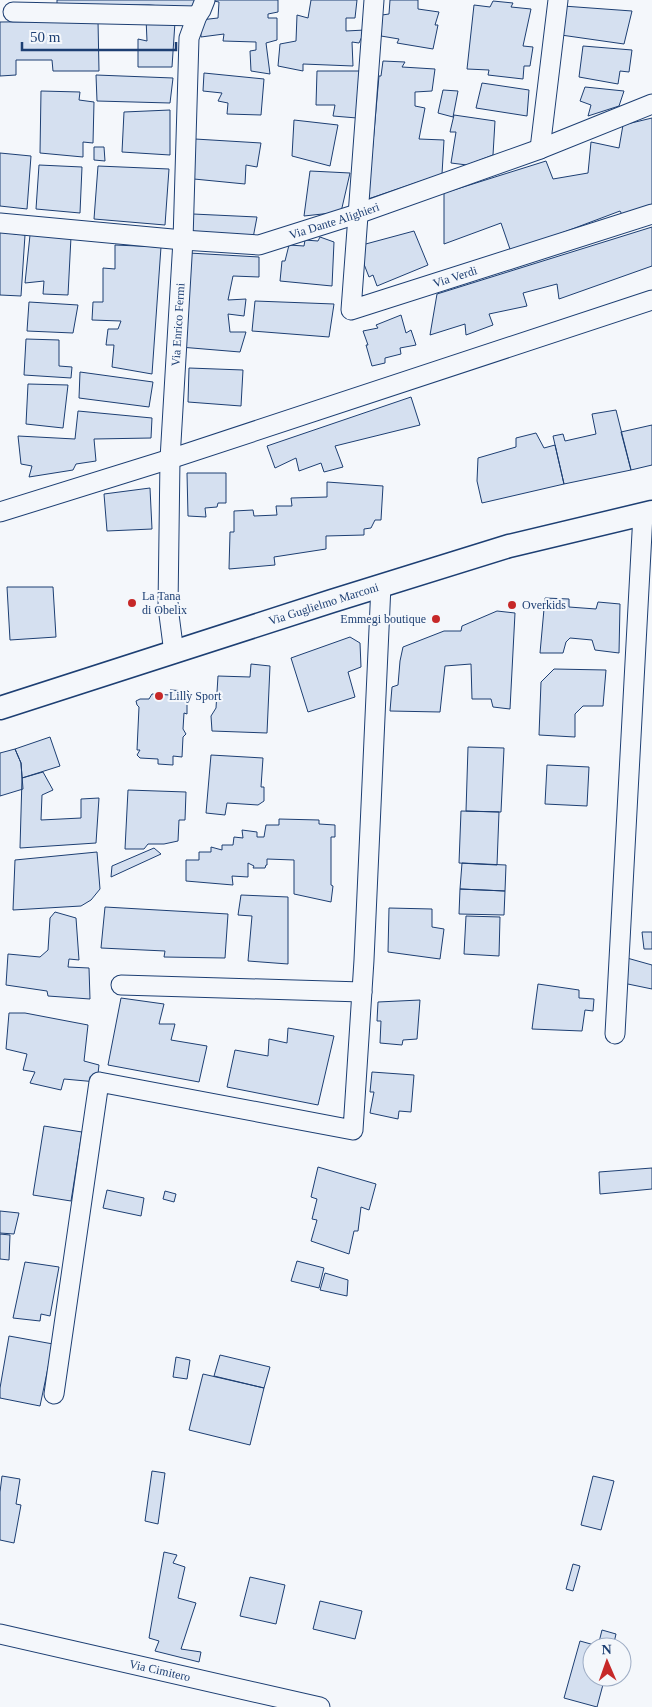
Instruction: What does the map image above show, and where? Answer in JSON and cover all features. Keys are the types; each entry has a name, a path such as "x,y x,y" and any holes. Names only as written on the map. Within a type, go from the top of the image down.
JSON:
{"street":[{"path":"357,214 374,0"},
{"path":"540,149 558,0"},
{"path":"13,12 201,8"},
{"name":"Via Enrico Fermi","path":"174,653 168,607 170,459 183,240 189,38 201,8"},
{"name":"Via Dante Alighieri","path":"0,223 259,245 357,214 540,149 652,104"},
{"name":"Via Verdi","path":"357,214 351,310 652,214"},
{"path":"0,512 170,459 652,300"},
{"path":"614,1034 647,513"},
{"name":"Via Guglielmo Marconi","path":"0,708 381,585 509,546 647,513"},
{"path":"54,1394 99,1082 353,1130 362,992 381,585"},
{"path":"122,985 362,992"},
{"name":"Via Cimitero","path":"0,1634 320,1707"}],"building":[{"path":"57,0 202,0 199,9 149,5 57,6"},
{"path":"208,0 278,0 278,12 268,14 268,18 277,18 277,40 266,43 270,74 251,71 250,51 256,50 256,42 223,41 224,34 201,37 200,20 218,18 219,2"},
{"path":"311,0 357,0 355,18 346,18 346,31 365,30 359,43 352,42 353,66 303,64 303,71 278,66 280,44 296,41 297,15 308,18"},
{"path":"390,0 418,0 418,9 439,12 435,25 438,25 433,49 397,43 399,39 381,36 382,15 389,14"},
{"path":"493,1 513,3 511,7 531,9 523,46 533,47 530,66 524,66 523,79 488,75 489,70 467,69 474,5 490,7"},
{"path":"563,6 632,11 624,44 561,35"},
{"path":"146,18 175,22 172,67 138,67 138,39 147,41"},
{"path":"98,21 99,71 53,71 52,60 16,60 16,75 0,76 0,22"},
{"path":"583,46 632,50 629,72 620,71 618,84 579,77"},
{"path":"383,61 405,62 402,67 435,69 432,91 415,92 415,106 425,108 419,139 444,140 442,174 368,199 379,76 381,76"},
{"path":"317,71 362,71 357,118 333,116 335,105 316,105"},
{"path":"204,73 264,79 261,115 227,114 228,103 218,101 222,93 203,91"},
{"path":"96,75 173,78 170,103 97,101"},
{"path":"482,83 529,90 527,116 476,108"},
{"path":"585,87 624,91 619,106 588,116 591,105 580,101"},
{"path":"443,90 458,91 453,117 438,113"},
{"path":"41,91 80,92 79,100 94,102 93,143 83,142 83,157 40,153"},
{"path":"170,110 170,155 122,152 124,112"},
{"path":"454,115 495,121 493,155 467,165 451,163 456,132 450,132"},
{"path":"652,118 652,208 623,216 620,211 511,252 501,223 444,244 444,193 546,161 553,179 588,173 591,142 619,148 623,125"},
{"path":"294,120 338,125 330,166 292,156"},
{"path":"195,139 261,143 257,167 246,165 245,184 194,179"},
{"path":"94,147 104,147 105,161 94,160"},
{"path":"0,153 31,156 27,209 0,206"},
{"path":"39,165 82,167 80,213 36,209"},
{"path":"98,166 169,169 165,225 94,219"},
{"path":"310,171 350,173 341,212 304,216"},
{"path":"193,214 257,217 253,238 192,233"},
{"path":"652,227 652,266 559,299 557,284 523,293 527,306 489,314 493,325 466,335 465,324 430,335 437,294"},
{"path":"414,231 428,265 377,286 373,275 369,277 360,254 362,245"},
{"path":"0,232 25,235 21,296 0,295"},
{"path":"30,235 71,237 68,295 43,294 44,281 25,283"},
{"path":"320,237 334,242 332,286 280,281 282,261 285,261 289,245 304,246 305,240 318,241"},
{"path":"115,245 161,247 152,374 112,367 114,345 106,345 108,329 118,329 121,321 92,320 93,302 103,302 103,268 115,269"},
{"path":"189,253 259,257 259,277 233,276 228,300 246,299 244,316 228,314 230,332 246,332 240,352 180,347"},
{"path":"255,301 334,304 329,337 252,331"},
{"path":"29,302 78,305 73,333 27,331"},
{"path":"401,315 406,333 411,330 416,345 400,348 401,354 385,358 385,363 372,366 363,331 378,328 376,325"},
{"path":"26,339 59,340 59,366 72,367 71,378 24,375"},
{"path":"189,368 243,370 241,406 188,402"},
{"path":"80,372 153,382 149,407 79,398"},
{"path":"28,384 68,385 63,428 26,424"},
{"path":"411,397 420,425 335,446 343,467 324,472 321,463 299,471 296,458 275,468 267,446"},
{"path":"616,410 631,470 564,484 553,436 563,434 565,441 596,434 592,414"},
{"path":"78,411 152,418 151,438 94,439 96,461 76,464 73,470 29,477 32,466 21,464 18,436 75,439"},
{"path":"652,425 652,465 631,470 621,432"},
{"path":"536,433 544,448 555,445 564,484 482,503 477,481 478,458 516,447 516,438"},
{"path":"187,473 226,473 226,503 218,503 217,507 205,508 206,517 188,516"},
{"path":"327,482 383,486 381,520 375,520 371,528 364,529 364,535 326,536 326,549 274,557 275,565 229,569 230,532 234,532 234,511 253,510 254,516 277,515 276,506 292,506 291,498 327,497"},
{"path":"150,488 152,529 107,531 104,494"},
{"path":"7,587 53,587 56,637 10,640"},
{"path":"545,598 569,599 569,607 596,609 598,602 620,604 619,653 595,650 592,640 570,638 566,642 563,653 540,653"},
{"path":"497,611 515,613 510,709 493,707 491,699 472,699 471,664 445,666 440,712 390,711 392,687 398,685 403,647 444,631 461,631 462,626"},
{"path":"350,637 360,643 361,667 348,672 355,697 308,712 291,658"},
{"path":"251,664 270,666 267,733 212,731 211,716 216,708 218,676 250,677"},
{"path":"554,669 606,670 603,706 583,706 575,714 575,737 539,735 541,682"},
{"path":"170,690 188,691 191,694 190,698 187,699 187,714 184,713 183,729 186,734 183,737 182,757 173,756 173,765 158,764 158,759 140,758 137,755 140,750 137,750 139,707 136,701 149,699 152,694 170,695"},
{"path":"50,737 60,766 22,778 21,763 15,749"},
{"path":"468,747 504,748 501,812 466,811"},
{"path":"15,749 21,763 23,789 0,796 0,753"},
{"path":"211,755 263,758 261,787 264,787 264,801 258,805 227,803 225,815 206,813"},
{"path":"547,765 589,767 587,806 545,804"},
{"path":"43,772 53,790 42,795 41,820 81,818 81,799 99,798 96,843 20,848 22,778"},
{"path":"128,790 186,792 185,820 179,820 178,841 164,844 148,844 144,849 125,849"},
{"path":"461,811 499,812 497,865 459,863"},
{"path":"279,819 319,820 319,824 335,825 335,837 331,837 331,885 333,886 331,902 294,894 294,860 267,859 265,868 253,868 254,866 248,863 248,877 232,876 233,885 186,881 186,860 199,860 199,852 211,852 211,847 222,850 222,845 233,845 234,837 243,838 242,830 257,832 257,837 264,837 266,825 279,825"},
{"path":"154,848 161,854 111,877 112,866"},
{"path":"97,852 100,889 91,900 81,906 13,910 15,860"},
{"path":"462,863 506,865 505,891 460,889"},
{"path":"460,889 505,891 504,915 459,914"},
{"path":"241,895 288,897 288,964 248,961 252,916 238,915"},
{"path":"105,907 228,914 225,958 164,957 165,951 101,948"},
{"path":"389,908 432,909 432,927 444,929 440,959 388,952"},
{"path":"55,912 76,918 79,960 69,959 68,967 89,968 90,999 48,996 47,991 6,985 8,954 40,957 48,950 50,918"},
{"path":"466,916 500,917 499,956 464,954"},
{"path":"642,932 652,932 652,949 644,949"},
{"path":"627,958 652,965 652,989 623,983"},
{"path":"538,984 579,990 579,998 594,999 593,1011 585,1010 582,1031 532,1029"},
{"path":"121,998 164,1004 159,1024 175,1024 171,1040 207,1046 199,1082 108,1065"},
{"path":"420,1000 417,1039 403,1040 402,1045 380,1043 381,1021 377,1021 378,1002"},
{"path":"9,1013 25,1013 88,1025 84,1061 99,1065 97,1082 64,1079 61,1090 30,1083 35,1072 23,1070 27,1054 6,1049"},
{"path":"288,1028 334,1036 318,1105 227,1087 235,1050 268,1056 269,1039 287,1043"},
{"path":"372,1072 414,1075 411,1112 399,1111 398,1119 370,1113 374,1092 370,1092"},
{"path":"44,1126 82,1132 71,1201 33,1195"},
{"path":"318,1167 376,1184 369,1210 361,1207 358,1231 354,1231 349,1254 311,1241 317,1220 312,1219 317,1199 311,1197"},
{"path":"652,1168 652,1189 600,1194 599,1172"},
{"path":"107,1190 144,1198 141,1216 103,1208"},
{"path":"165,1191 176,1194 174,1202 163,1199"},
{"path":"0,1211 19,1213 14,1234 0,1233"},
{"path":"0,1234 10,1235 9,1260 0,1259"},
{"path":"297,1261 324,1268 319,1288 291,1281"},
{"path":"25,1262 59,1267 50,1316 41,1314 40,1321 13,1318"},
{"path":"325,1273 348,1280 347,1296 320,1290"},
{"path":"9,1336 53,1344 40,1406 0,1398"},
{"path":"220,1355 270,1367 264,1388 214,1376"},
{"path":"176,1357 190,1360 187,1379 173,1377"},
{"path":"203,1374 264,1388 250,1445 189,1430"},
{"path":"152,1471 165,1473 158,1524 145,1521"},
{"path":"2,1476 20,1479 16,1504 21,1505 14,1543 0,1540"},
{"path":"593,1476 614,1481 601,1530 581,1525"},
{"path":"164,1552 177,1555 173,1563 185,1567 178,1598 196,1603 181,1649 201,1652 199,1662 155,1651 159,1641 149,1638"},
{"path":"573,1564 580,1566 573,1591 566,1589"},
{"path":"250,1577 285,1585 276,1624 240,1616"},
{"path":"320,1601 362,1611 355,1639 313,1629"},
{"path":"602,1630 616,1634 615,1637 600,1637"},
{"path":"580,1641 582,1642 582,1687 602,1687 597,1707 564,1698"}],"place":[{"name":"La Tana di Obelix","path":"132,603"},
{"name":"Overkids","path":"512,605"},
{"name":"Emmegi boutique","path":"436,619"},
{"name":"Lilly Sport","path":"159,696"}]}
